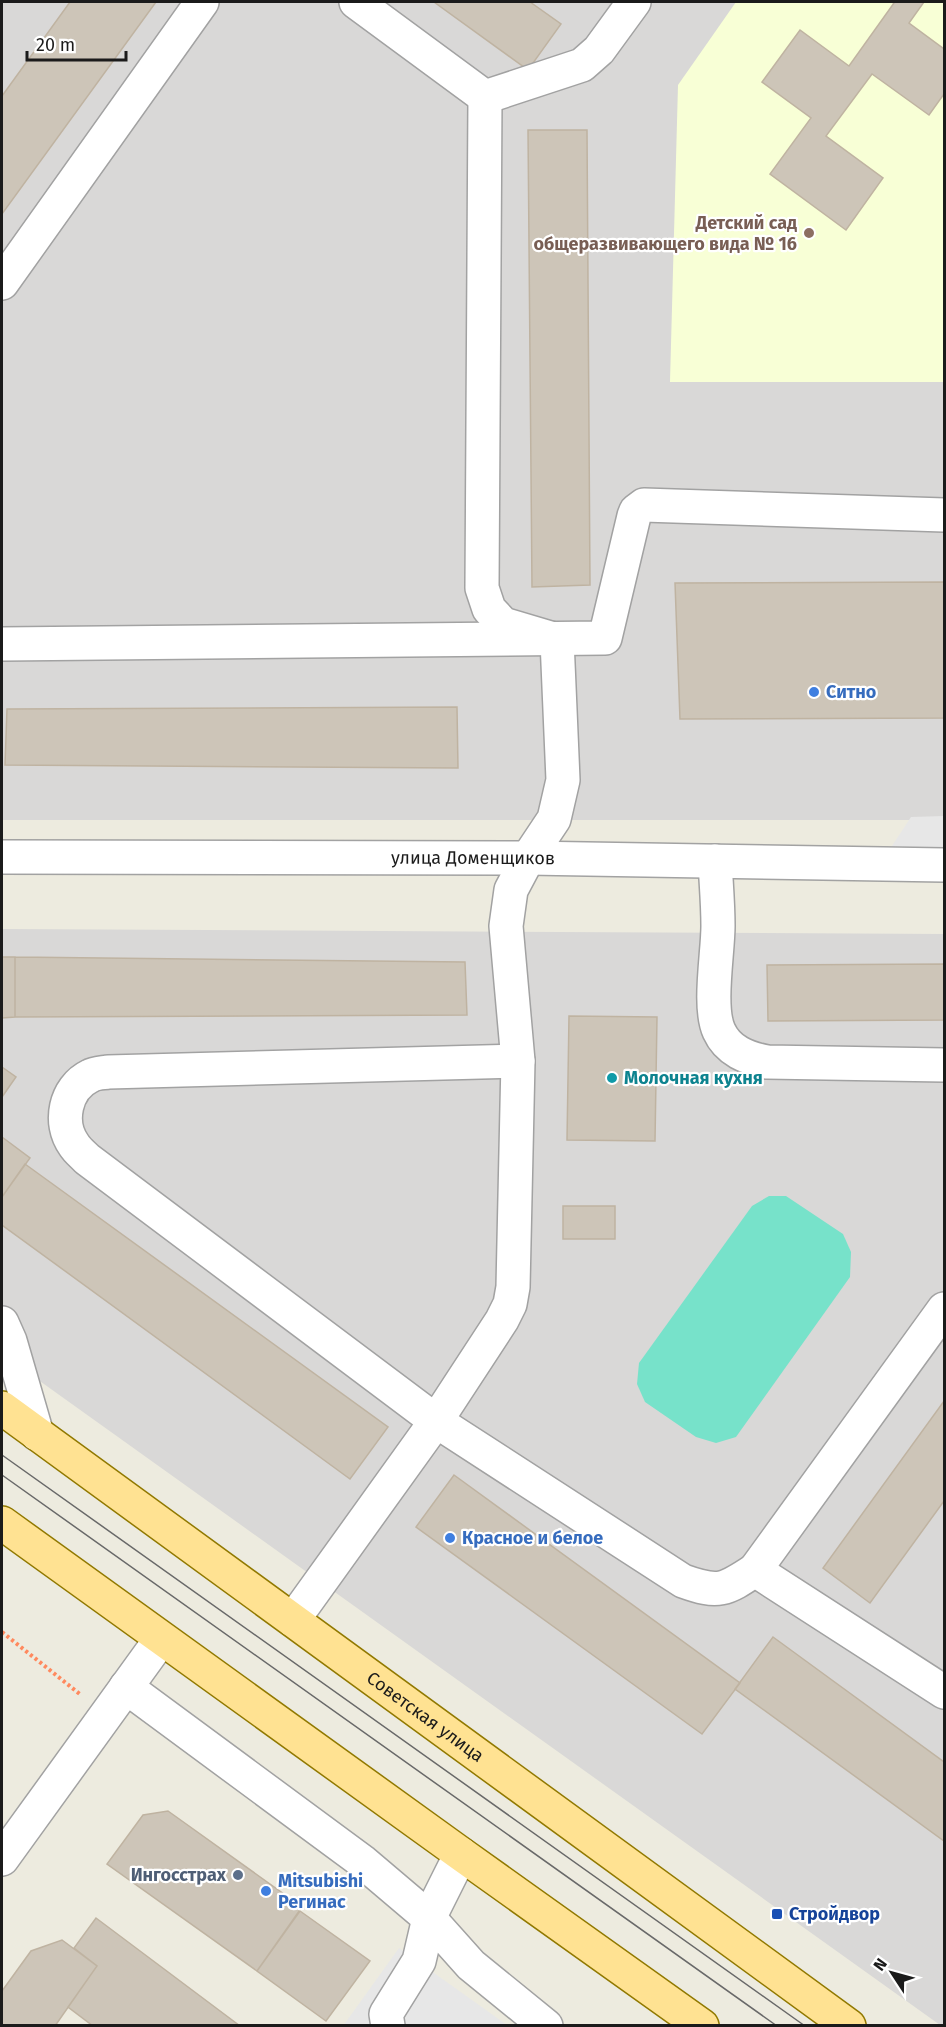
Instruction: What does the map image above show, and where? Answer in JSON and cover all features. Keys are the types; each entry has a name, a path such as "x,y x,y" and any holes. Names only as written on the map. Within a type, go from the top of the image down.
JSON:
{"main road":[{"name":"Советская улица","path":"2,1408 849,2025"},
{"path":"2,1523 702,2025"}],"street":[{"path":"2,283 202,2"},
{"path":"356,2 485,97"},
{"path":"485,97 582,65 599,50 634,2"},
{"path":"485,97 482,588 489,609 503,624 556,640"},
{"path":"2,644 605,638 634,516 636,511 644,505 945,514"},
{"path":"294,1620 436,1421 510,1304 513,1287 518,1061 506,926 511,890 528,858 554,819 563,780 556,640"},
{"name":"улица Доменщиков","path":"2,857 528,858 945,865"},
{"path":"715,861 718,925 714,1012 719,1031 731,1048 748,1058 767,1062 945,1065"},
{"path":"518,1061 108,1072 90,1076 75,1087 65,1106 66,1127 72,1144 87,1159 436,1421 683,1581 704,1589 720,1590 735,1584 756,1570 945,1309"},
{"path":"2,1323 10,1341 37,1434"},
{"path":"756,1570 945,1692"},
{"path":"2,1859 161,1639"},
{"path":"126,1687 363,1862 429,1918 471,1965 546,2025"},
{"path":"388,2025 385,2020 388,2009 419,1961 429,1918 461,1854"}],"path":[{"path":"2,1632 107,1713"}],"shaded area":[{"path":"2,2 944,2 944,820 2,820"},
{"name":"Детский сад общеразвивающего вида № 16","path":"736,2 944,2 944,382 670,382 678,85"},
{"path":"944,816 944,850 888,852 911,817"},
{"path":"2,929 944,934 944,2025 940,2025 2,1354"},
{"path":"769,1196 786,1196 843,1234 851,1252 850,1277 736,1437 716,1443 696,1437 645,1402 637,1384 639,1363 752,1206"},
{"path":"399,1948 507,2025 343,2026"}],"building":[{"path":"70,2 156,2 2,214 2,96"},
{"path":"434,2 530,2 561,24 528,70"},
{"path":"892,2 924,2 909,23 944,49 944,94 929,115 872,74 826,136 883,178 846,230 770,174 811,118 762,82 800,30 849,66 894,3"},
{"path":"528,130 587,130 590,585 532,587"},
{"path":"944,582 944,718 680,719 675,583"},
{"path":"457,707 458,768 5,765 7,709"},
{"path":"2,957 15,957 15,1017 2,1018"},
{"path":"15,957 465,962 467,1015 15,1017"},
{"path":"944,964 944,1020 768,1021 767,965"},
{"name":"Молочная кухня","path":"569,1016 657,1017 655,1141 567,1140"},
{"path":"2,1067 16,1077 2,1097"},
{"path":"2,1137 30,1158 2,1197"},
{"path":"25,1164 388,1427 350,1479 2,1225 2,1197"},
{"path":"563,1206 615,1206 615,1239 563,1239"},
{"path":"944,1401 944,1501 870,1603 823,1568"},
{"path":"454,1475 740,1683 702,1734 416,1527"},
{"path":"773,1637 944,1762 944,1841 735,1689"},
{"path":"168,1811 302,1907 257,1971 107,1864 143,1815"},
{"path":"300,1911 370,1961 326,2021 257,1971"},
{"path":"96,1918 240,2026 93,2026 68,2007 97,1966 74,1948"},
{"path":"62,1940 97,1966 55,2026 2,2026 2,1991 31,1951"}],"tram line":[{"path":"2,1455 805,2026"},
{"path":"2,1475 777,2026"}],"place":[{"name":"Детский сад общеразвивающего вида № 16","path":"809,233"},
{"name":"Ситно","path":"814,692"},
{"name":"Молочная кухня","path":"612,1078"},
{"name":"Красное и белое","path":"450,1538"},
{"name":"Ингосстрах","path":"238,1875"},
{"name":"Mitsubishi Регинас","path":"266,1891"},
{"name":"Стройдвор","path":"777,1914"}]}
